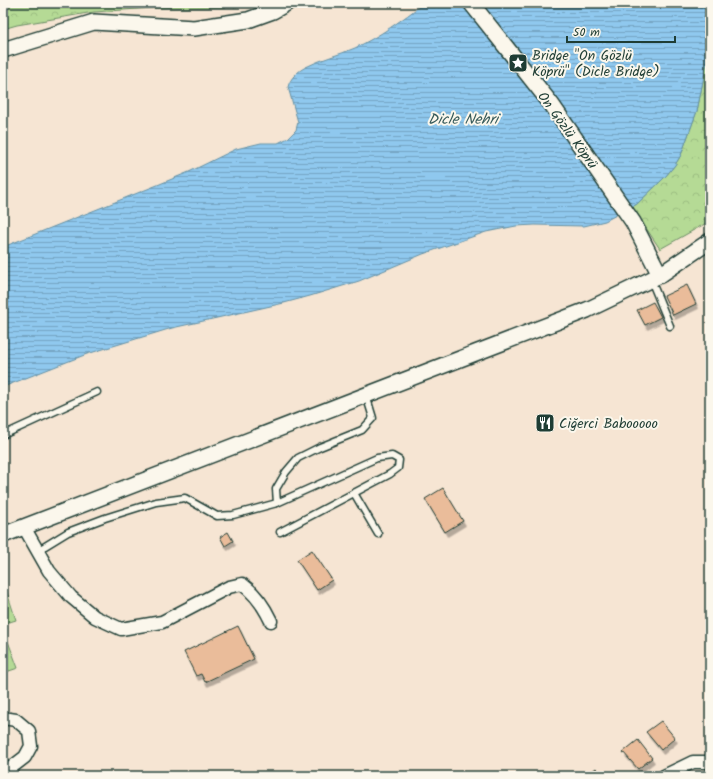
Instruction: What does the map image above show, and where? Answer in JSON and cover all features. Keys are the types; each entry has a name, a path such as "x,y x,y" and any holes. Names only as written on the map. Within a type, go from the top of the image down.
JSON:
{"street":[{"path":"3,50 94,22 194,28 248,20 273,11 288,3"},
{"name":"On Gözlü Köprü","path":"471,3 552,105 633,222 656,278"},
{"path":"4,532 24,527 587,310 656,278 710,241"},
{"path":"24,527 49,571 71,597 95,617 121,629 162,622 229,587 242,584 252,591 264,607 271,621"},
{"path":"3,718 16,720 29,731 31,746 25,756 3,774"},
{"path":"664,776 693,762 710,762"}],"lane":[{"path":"656,278 670,326"},
{"path":"3,435 97,392"},
{"path":"276,503 276,489 286,472 298,458 320,447 362,430 373,418 366,395"},
{"path":"37,551 68,532 105,518 156,502 185,498 217,516 233,515 276,503 377,458 392,456 399,460 398,468 390,474 280,532"},
{"path":"354,493 378,534"}],"green space":[{"path":"3,3 246,3 236,7 153,8 94,12 17,25 3,29"},
{"path":"710,56 710,221 660,249 632,207 665,177 681,155 697,111 706,66"},
{"path":"3,580 16,620 3,624"},
{"path":"6,636 18,668 3,673 3,637"}],"water":[{"name":"Dicle Nehri","path":"424,3 710,3 710,56 706,66 697,111 681,155 675,165 665,177 637,204 605,221 584,226 516,226 486,232 423,254 359,281 284,303 172,328 87,354 3,387 3,247 189,172 236,149 261,143 278,143 288,138 296,130 298,122 288,87 297,73 312,64 355,48 391,27"}],"building":[{"path":"687,285 696,304 673,315 664,296"},
{"path":"653,302 661,317 645,325 637,310"},
{"path":"443,488 463,521 445,532 425,499"},
{"path":"228,532 233,541 225,546 220,537"},
{"path":"312,550 332,580 317,590 297,560"},
{"path":"238,626 254,659 205,682 201,674 196,676 184,652"},
{"path":"661,721 675,738 661,750 646,732"},
{"path":"638,740 652,758 638,769 623,752"},
{"path":"596,768 603,776 586,776"}],"place":[{"name":"Bridge \"On Gözlü Köprü\" (Dicle Bridge)","path":"518,63"},
{"name":"Ciğerci Babooooo","path":"545,423"}]}
